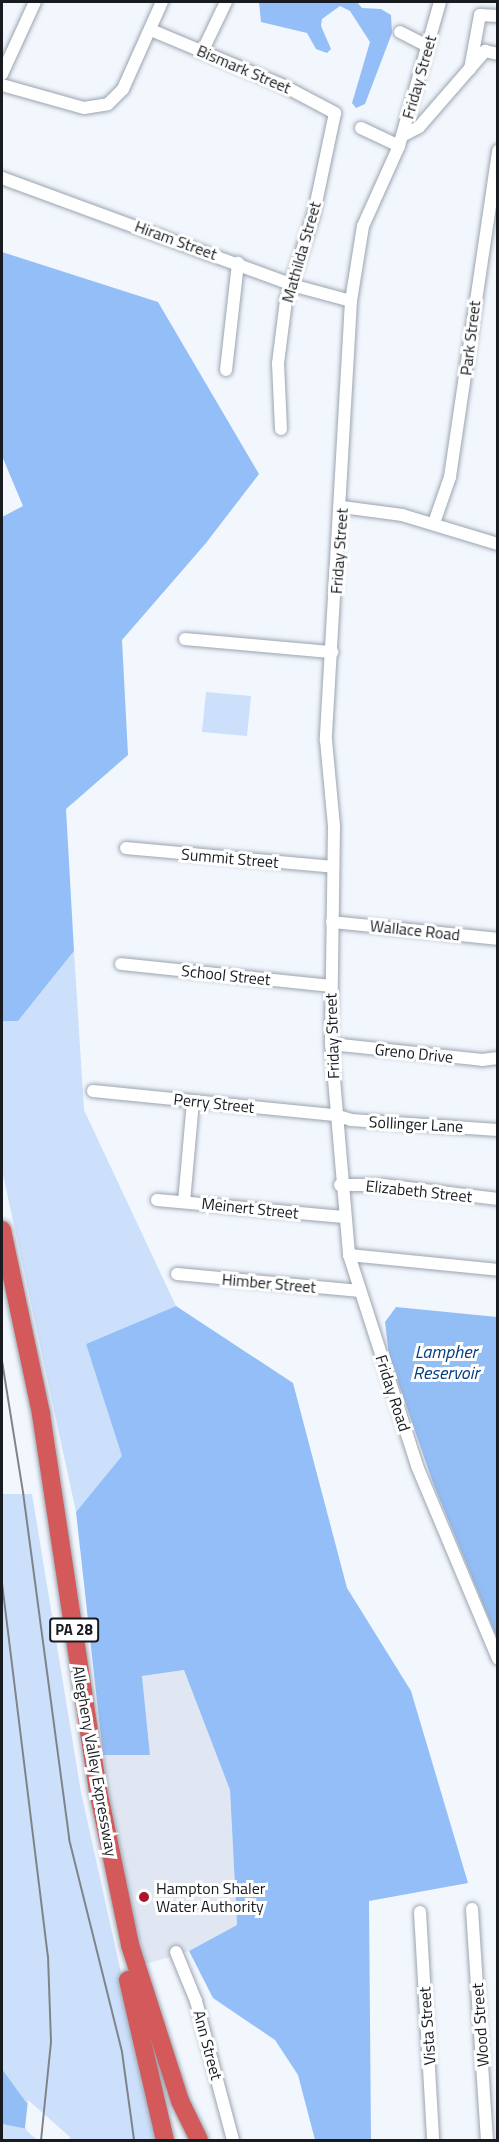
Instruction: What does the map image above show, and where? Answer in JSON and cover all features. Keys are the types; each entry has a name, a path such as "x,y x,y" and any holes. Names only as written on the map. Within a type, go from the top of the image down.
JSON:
{"highway":[{"name":"Allegheny Valley Expressway","path":"2,1230 41,1414 107,1836 130,1945 180,2101 199,2140"},
{"name":"Allegheny Valley Expressway","path":"2,1279 33,1426 94,1830 165,2140"},
{"path":"134,2007 175,2140"},
{"path":"180,2101 193,2140"}],"street":[{"path":"2,74 35,2"},
{"path":"2,85 84,108 101,107 123,89 162,2"},
{"path":"202,52 226,2"},
{"name":"Friday Street","path":"335,1115 330,986 333,802 326,740 342,507 351,301 363,226 401,141 440,2"},
{"path":"470,69 480,15 498,16"},
{"name":"Bismark Street","path":"151,30 284,86 335,113"},
{"path":"400,32 428,46"},
{"path":"361,128 401,141 419,128 485,51 498,54"},
{"name":"Mathilda Street","path":"281,429 278,363 289,283 314,213 335,113"},
{"name":"Park Street","path":"434,524 450,477 498,151"},
{"name":"Hiram Street","path":"2,178 238,262 289,283 351,301"},
{"path":"226,369 238,262"},
{"path":"342,507 395,513 498,544"},
{"path":"185,639 332,652"},
{"name":"Summit Street","path":"126,848 333,867"},
{"name":"Wallace Road","path":"332,922 498,939"},
{"name":"School Street","path":"121,964 330,986"},
{"name":"Greno Drive","path":"331,1044 482,1060 498,1058"},
{"name":"Perry Street","path":"93,1091 335,1115"},
{"path":"184,1202 193,1101"},
{"name":"Sollinger Lane","path":"335,1115 351,1120 498,1130"},
{"name":"Friday Road","path":"335,1115 342,1217 349,1255 417,1466 498,1659"},
{"name":"Elizabeth Street","path":"340,1185 383,1185 498,1199"},
{"name":"Meinert Street","path":"156,1200 342,1217"},
{"path":"349,1255 498,1270"},
{"name":"Himber Street","path":"177,1274 360,1291"},
{"name":"Wood Street","path":"472,1909 487,2140"},
{"name":"Vista Street","path":"420,1912 433,2140"},
{"name":"Ann Street","path":"176,1952 196,2001 233,2140"}],"shaded area":[{"path":"259,2 357,2 362,8 381,9 391,15 392,33 365,104 356,108 352,103 370,42 350,11 340,6 322,19 321,26 331,49 327,53 316,49 307,33 261,22"},
{"path":"2,252 158,302 259,474 206,543 122,640 128,755 66,809 74,951 18,1021 2,1021 2,517 23,506 2,456"},
{"path":"206,692 251,696 247,736 202,732"},
{"path":"74,951 84,1110 176,1306 86,1344 123,1456 76,1512 2,1170 2,1021 18,1021"},
{"path":"176,1306 293,1383 347,1588 411,1691 468,1883 369,1901 371,2140 315,2140 298,2075 275,2040 213,1998 189,1951 237,1925 230,1790 184,1670 142,1676 150,1755 103,1755 76,1512 122,1456 86,1344"},
{"path":"2,1494 32,1494 81,1792 158,2140 2,2140 2,2124 21,2127 26,2102 2,2069"},
{"path":"184,1670 230,1790 237,1925 189,1951 143,1965 113,1836 103,1755 150,1755 142,1676"}],"water":[{"name":"Lampher Reservoir","path":"396,1307 497,1317 497,1638 433,1483 389,1356 385,1322"},
{"path":"2,2069 26,2102 70,2140 43,2140 28,2129 2,2124"}],"pier":[{"path":"28,2100 70,2137 69,2140 38,2140 31,2135 25,2128"}],"railway":[{"path":"2,1361 23,1492 69,1839 122,2052 134,2140"},
{"path":"2,1583 48,1956 51,2042 41,2140"}],"place":[{"name":"Hampton Shaler Water Authority","path":"144,1897"}]}
